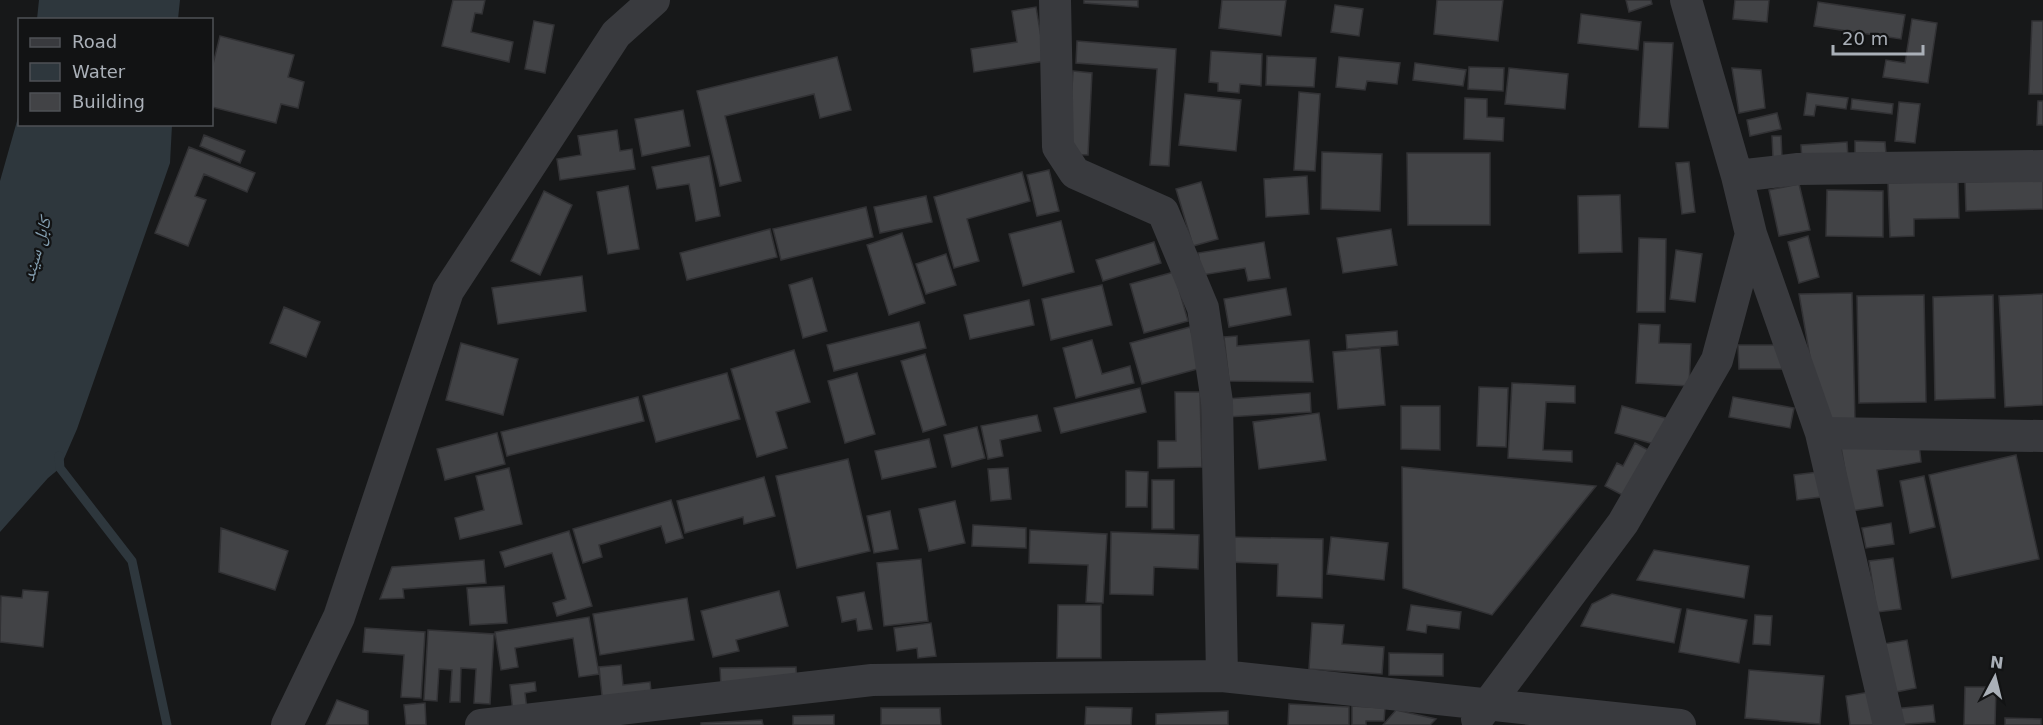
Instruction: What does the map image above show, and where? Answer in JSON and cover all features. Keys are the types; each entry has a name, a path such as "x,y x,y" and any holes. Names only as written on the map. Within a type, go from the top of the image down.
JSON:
{"street":[{"path":"287,725 339,617 448,291 616,34 654,0"},
{"path":"1055,0 1058,147 1075,173 1163,212 1203,308 1217,402 1222,676"},
{"path":"1686,0 1737,176 1751,234 1821,433 1889,725"},
{"path":"1737,176 1798,169 2043,166"},
{"path":"1481,715 1623,523 1717,360 1751,234"},
{"path":"1821,433 2043,436"},
{"path":"481,725 872,680 1222,676 1481,715 1680,725"}],"water":[{"path":"39,0 180,0 178,18 37,18"},
{"name":"کابل سيند","path":"18,118 18,126 172,126 170,163 77,429 60,468 48,478 0,532 0,181"}],"building":[{"path":"453,0 485,0 482,14 475,13 471,32 513,42 509,62 442,46"},
{"path":"1084,0 1138,0 1138,7 1084,3"},
{"path":"1222,0 1286,0 1281,36 1219,28"},
{"path":"1437,0 1503,0 1498,41 1434,34"},
{"path":"1626,0 1651,0 1652,4 1629,12"},
{"path":"1735,0 1769,0 1767,22 1733,19"},
{"path":"1818,2 1905,15 1901,39 1814,26"},
{"path":"1335,5 1363,9 1359,36 1331,32"},
{"path":"1036,7 1045,61 974,72 971,49 1017,42 1012,11"},
{"path":"1581,14 1641,22 1638,50 1578,43"},
{"path":"1912,19 1937,23 1928,83 1883,77 1886,60 1905,63"},
{"path":"534,21 554,25 545,73 525,69"},
{"path":"2032,21 2043,21 2043,94 2029,94"},
{"path":"220,36 294,55 288,77 304,82 298,108 281,104 276,123 213,107 213,64"},
{"path":"1077,41 1176,49 1169,166 1150,165 1157,69 1076,63"},
{"path":"1644,42 1673,43 1668,128 1639,127"},
{"path":"1211,51 1262,54 1261,86 1240,84 1239,93 1218,91 1218,83 1209,82"},
{"path":"1267,56 1316,58 1314,87 1266,85"},
{"path":"837,57 851,110 820,118 814,94 725,116 741,181 720,186 697,91"},
{"path":"1339,57 1400,63 1397,84 1367,81 1365,90 1336,87"},
{"path":"1415,63 1466,70 1463,86 1413,80"},
{"path":"1469,67 1504,68 1503,91 1468,89"},
{"path":"1509,68 1568,74 1565,109 1505,104"},
{"path":"1732,68 1761,70 1765,108 1739,113"},
{"path":"1073,71 1092,73 1088,155 1068,154"},
{"path":"1299,92 1320,94 1315,171 1294,170"},
{"path":"1807,93 1848,98 1846,109 1816,105 1814,116 1804,115"},
{"path":"1185,94 1241,100 1236,151 1179,145"},
{"path":"1465,98 1487,99 1487,117 1504,118 1503,141 1464,139"},
{"path":"1852,99 1893,104 1892,114 1851,109"},
{"path":"2038,101 2043,101 2043,125 2037,125"},
{"path":"1899,102 1920,104 1915,143 1895,141"},
{"path":"683,110 690,146 642,156 635,119"},
{"path":"1777,113 1781,129 1750,136 1747,120"},
{"path":"617,130 620,151 632,149 635,169 560,180 557,159 581,155 578,136"},
{"path":"204,135 245,151 240,163 200,146"},
{"path":"1772,136 1781,136 1782,158 1773,158"},
{"path":"1855,141 1885,142 1886,154 1855,153"},
{"path":"1847,142 1848,158 1802,161 1801,145"},
{"path":"189,147 255,173 247,192 204,174 195,196 206,200 188,246 155,233"},
{"path":"1322,152 1382,154 1380,211 1321,209"},
{"path":"1407,153 1490,153 1490,225 1408,225"},
{"path":"709,156 720,216 696,221 689,184 657,189 652,167"},
{"path":"1689,162 1695,212 1682,214 1676,163"},
{"path":"1049,170 1059,211 1037,216 1027,175"},
{"path":"1022,172 1030,201 967,219 979,261 954,268 934,197"},
{"path":"1307,176 1309,214 1266,217 1264,179"},
{"path":"2043,180 2043,209 1966,211 1965,182"},
{"path":"1958,181 1959,218 1914,219 1914,236 1890,237 1888,183"},
{"path":"1201,182 1218,239 1193,246 1176,189"},
{"path":"1799,184 1810,230 1779,236 1769,190"},
{"path":"628,186 639,249 608,254 597,192"},
{"path":"1827,190 1883,191 1883,237 1826,236"},
{"path":"544,191 572,205 540,275 511,261"},
{"path":"1620,195 1622,252 1579,253 1578,196"},
{"path":"926,196 932,222 880,233 874,207"},
{"path":"866,207 873,237 781,260 773,229"},
{"path":"1061,221 1074,272 1023,286 1009,234"},
{"path":"770,229 777,257 687,280 680,253"},
{"path":"1391,229 1397,265 1343,273 1337,238"},
{"path":"902,233 925,303 889,315 867,245"},
{"path":"1808,236 1819,277 1799,283 1788,242"},
{"path":"1639,238 1666,239 1665,312 1637,312"},
{"path":"1154,242 1161,263 1103,281 1096,260"},
{"path":"1264,242 1270,278 1248,281 1245,268 1202,275 1198,253"},
{"path":"1676,250 1702,254 1695,302 1670,299"},
{"path":"946,254 956,285 926,294 916,264"},
{"path":"1174,272 1188,321 1144,333 1130,284"},
{"path":"582,276 586,311 498,324 492,288"},
{"path":"812,278 827,331 803,338 789,285"},
{"path":"1102,285 1112,325 1051,340 1042,299"},
{"path":"1286,288 1291,315 1229,327 1224,299"},
{"path":"1852,293 1855,421 1822,426 1799,294"},
{"path":"2043,294 2043,405 2005,407 1999,296"},
{"path":"1924,295 1926,402 1859,403 1857,296"},
{"path":"1993,295 1995,398 1935,400 1933,297"},
{"path":"1029,300 1034,325 970,339 964,315"},
{"path":"284,307 320,322 306,357 270,343"},
{"path":"919,322 926,348 834,371 827,345"},
{"path":"1639,324 1660,325 1659,343 1691,344 1689,386 1636,383"},
{"path":"1190,327 1201,368 1142,384 1130,343"},
{"path":"1397,331 1398,345 1347,349 1346,335"},
{"path":"1237,336 1237,346 1309,340 1313,382 1229,381 1224,337"},
{"path":"1092,340 1102,374 1130,366 1134,383 1076,398 1063,348"},
{"path":"461,343 518,359 503,415 446,400"},
{"path":"1738,345 1782,345 1782,369 1739,369"},
{"path":"1380,348 1385,405 1338,409 1333,352"},
{"path":"794,350 810,402 776,412 787,448 757,457 731,369"},
{"path":"925,354 946,425 923,432 901,361"},
{"path":"727,373 740,419 656,442 643,396"},
{"path":"857,373 875,434 845,443 828,381"},
{"path":"1512,383 1575,386 1575,403 1546,402 1543,450 1572,451 1572,462 1508,458"},
{"path":"1479,387 1508,388 1506,447 1477,446"},
{"path":"1140,388 1146,412 1061,433 1054,408"},
{"path":"1175,392 1200,392 1202,467 1158,468 1158,441 1176,441"},
{"path":"1310,393 1311,412 1227,417 1226,399"},
{"path":"638,397 644,421 507,456 501,432"},
{"path":"1733,397 1794,408 1790,428 1729,417"},
{"path":"1401,406 1440,406 1440,450 1401,449"},
{"path":"1622,406 1669,419 1661,446 1615,433"},
{"path":"1319,413 1326,460 1259,469 1253,422"},
{"path":"1037,415 1041,431 1000,440 1003,456 988,459 981,426"},
{"path":"977,427 985,458 952,467 944,435"},
{"path":"497,433 505,464 445,480 437,449"},
{"path":"929,439 936,467 882,479 875,451"},
{"path":"1635,443 1654,453 1630,499 1605,486 1617,463 1623,466"},
{"path":"1919,444 1921,462 1877,470 1883,506 1852,511 1841,447"},
{"path":"2016,455 2039,559 1952,578 1929,475"},
{"path":"848,459 870,551 797,568 776,476"},
{"path":"1402,467 1596,486 1492,615 1403,588"},
{"path":"509,468 522,524 460,539 455,518 484,510 476,476"},
{"path":"1008,468 1011,499 991,501 988,469"},
{"path":"1126,471 1148,472 1147,507 1126,507"},
{"path":"1818,472 1821,497 1797,500 1794,475"},
{"path":"1924,476 1935,527 1910,533 1900,481"},
{"path":"764,477 775,516 744,524 743,517 685,533 677,501"},
{"path":"1152,480 1174,480 1174,529 1152,529"},
{"path":"671,500 683,538 666,543 661,526 599,545 602,557 583,563 573,529"},
{"path":"955,501 965,543 929,551 919,509"},
{"path":"890,511 898,549 874,553 867,516"},
{"path":"1891,523 1894,544 1866,548 1862,528"},
{"path":"973,525 1026,528 1026,548 972,546"},
{"path":"221,528 288,551 275,590 219,572"},
{"path":"1030,530 1107,534 1103,603 1086,602 1088,565 1029,563"},
{"path":"569,531 592,606 557,616 553,603 566,599 552,553 505,567 500,552"},
{"path":"1111,532 1199,535 1198,569 1154,567 1153,595 1110,594"},
{"path":"1229,537 1323,539 1322,598 1277,596 1278,564 1228,562"},
{"path":"1331,537 1388,543 1384,580 1327,574"},
{"path":"1654,550 1749,566 1744,598 1637,580"},
{"path":"1893,558 1901,609 1877,612 1869,561"},
{"path":"921,559 928,621 884,626 877,563"},
{"path":"484,560 486,583 403,589 404,598 380,599 392,567"},
{"path":"504,586 507,623 470,625 467,588"},
{"path":"23,590 48,592 43,647 0,642 1,596 22,598"},
{"path":"779,591 788,626 736,640 739,651 713,657 701,611"},
{"path":"864,592 872,629 858,631 856,619 842,622 837,597"},
{"path":"1612,594 1681,609 1674,643 1581,626 1592,604"},
{"path":"687,598 694,640 600,655 593,614"},
{"path":"1058,605 1101,605 1101,658 1057,658"},
{"path":"1411,605 1461,612 1459,629 1427,625 1426,633 1407,630"},
{"path":"1687,609 1747,620 1739,663 1679,652"},
{"path":"1755,615 1772,616 1770,645 1753,644"},
{"path":"589,617 599,674 579,677 573,638 515,648 518,667 501,670 495,632"},
{"path":"931,623 936,656 918,658 917,648 897,651 894,628"},
{"path":"1312,623 1344,625 1342,644 1384,647 1382,674 1309,669"},
{"path":"365,628 425,632 421,698 401,697 404,655 363,652"},
{"path":"428,630 494,634 490,704 474,703 476,669 461,668 460,702 450,702 452,670 439,669 437,701 424,700"},
{"path":"1907,640 1916,688 1891,693 1883,644"},
{"path":"1389,653 1443,654 1443,676 1389,675"},
{"path":"621,665 623,685 650,682 652,700 603,705 599,667"},
{"path":"796,667 797,685 721,687 720,668"},
{"path":"1749,670 1824,676 1820,724 1745,718"},
{"path":"535,682 536,691 525,693 527,710 513,712 510,685"},
{"path":"1965,687 1996,687 1995,725 1964,725"},
{"path":"1869,692 1874,725 1850,725 1846,696"},
{"path":"337,700 368,711 368,725 326,725"},
{"path":"425,703 426,725 406,725 404,705"},
{"path":"1289,704 1349,707 1349,725 1288,725"},
{"path":"1933,705 1935,722 1894,725 1893,709"},
{"path":"1352,706 1385,708 1384,721 1366,721 1366,725 1352,725"},
{"path":"1086,707 1132,708 1131,725 1085,725"},
{"path":"881,708 940,708 941,725 881,725"},
{"path":"1396,710 1436,719 1430,725 1383,725"},
{"path":"1228,711 1228,725 1156,725 1156,714"},
{"path":"834,715 834,725 793,725 793,716"},
{"path":"2005,718 2041,719 2041,725 2005,725"},
{"path":"762,720 763,725 701,725 701,723"}],"waterway":[{"path":"59,456 60,468 132,561 167,725"}]}
